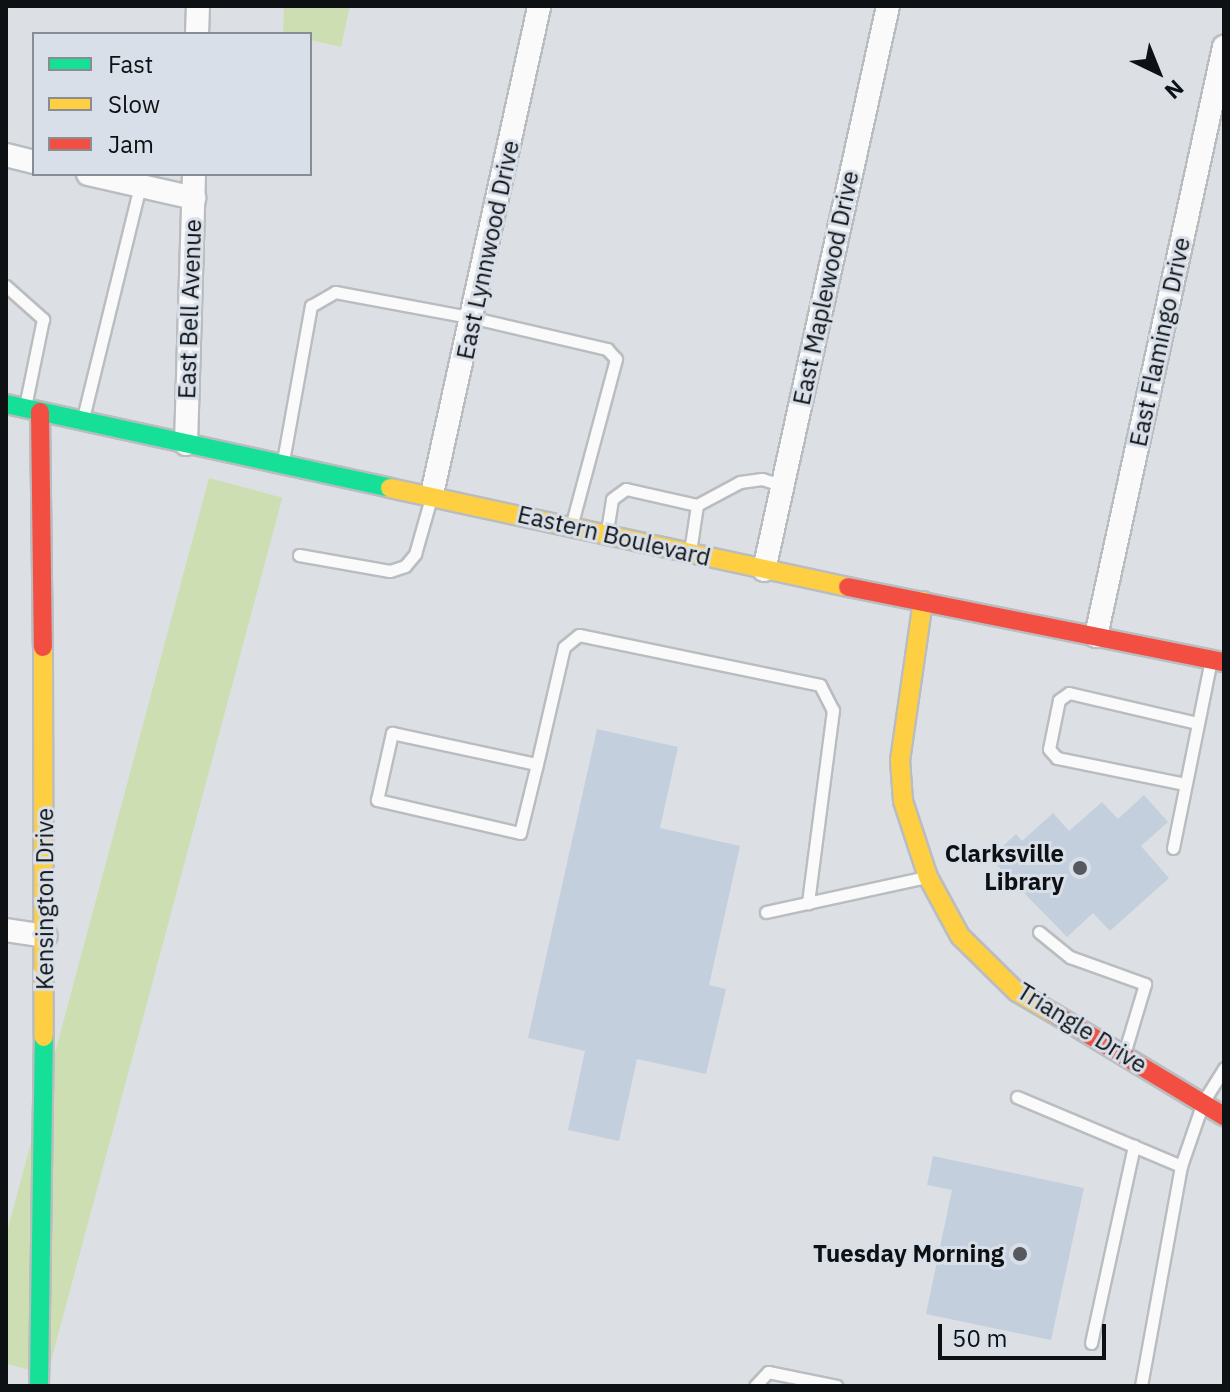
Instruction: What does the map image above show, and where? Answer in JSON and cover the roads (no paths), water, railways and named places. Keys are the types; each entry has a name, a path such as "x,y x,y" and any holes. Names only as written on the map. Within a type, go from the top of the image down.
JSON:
{"street":[{"path":"197,32 198,6"},
{"name":"East Lynnwood Drive","path":"432,494 474,318 539,6"},
{"name":"East Maplewood Drive","path":"764,570 888,6"},
{"name":"East Flamingo Drive","path":"1096,636 1224,47"},
{"path":"6,155 32,162"},
{"path":"97,176 194,198"},
{"name":"East Bell Avenue","path":"186,444 194,176"},
{"name":"Eastern Boulevard","path":"24,408 432,494 764,570 1217,660"},
{"name":"Kensington Drive","path":"24,408 46,936 39,1386"},
{"name":"Triangle Drive","path":"923,601 900,760 903,801 928,877 960,936 1017,992 1224,1116"},
{"path":"6,930 46,936"}],"lane":[{"path":"83,420 140,186"},
{"path":"6,286 43,319 24,408"},
{"path":"282,462 311,306 335,292 474,318 607,349 616,359 570,528"},
{"path":"606,536 612,499 626,489 697,505 740,482 762,479 783,486"},
{"path":"299,555 390,571 405,566 415,554 432,494"},
{"path":"690,554 697,505"},
{"path":"537,764 392,733 377,800 520,833 537,764 564,647 579,635 820,685 833,710 816,806 808,903"},
{"path":"1173,848 1197,723 1217,660"},
{"path":"1185,784 1057,758 1049,749 1059,700 1069,693 1197,723"},
{"path":"766,912 928,877"},
{"path":"1039,932 1070,957 1145,984 1124,1055"},
{"path":"1141,1386 1181,1166 1203,1102 1224,1068"},
{"path":"1017,1097 1181,1166"},
{"path":"1091,1343 1134,1146"},
{"path":"755,1386 768,1372 837,1386"}],"place":[{"name":"Clarksville Library","path":"1080,868"},
{"name":"Tuesday Morning","path":"1020,1254"}]}
